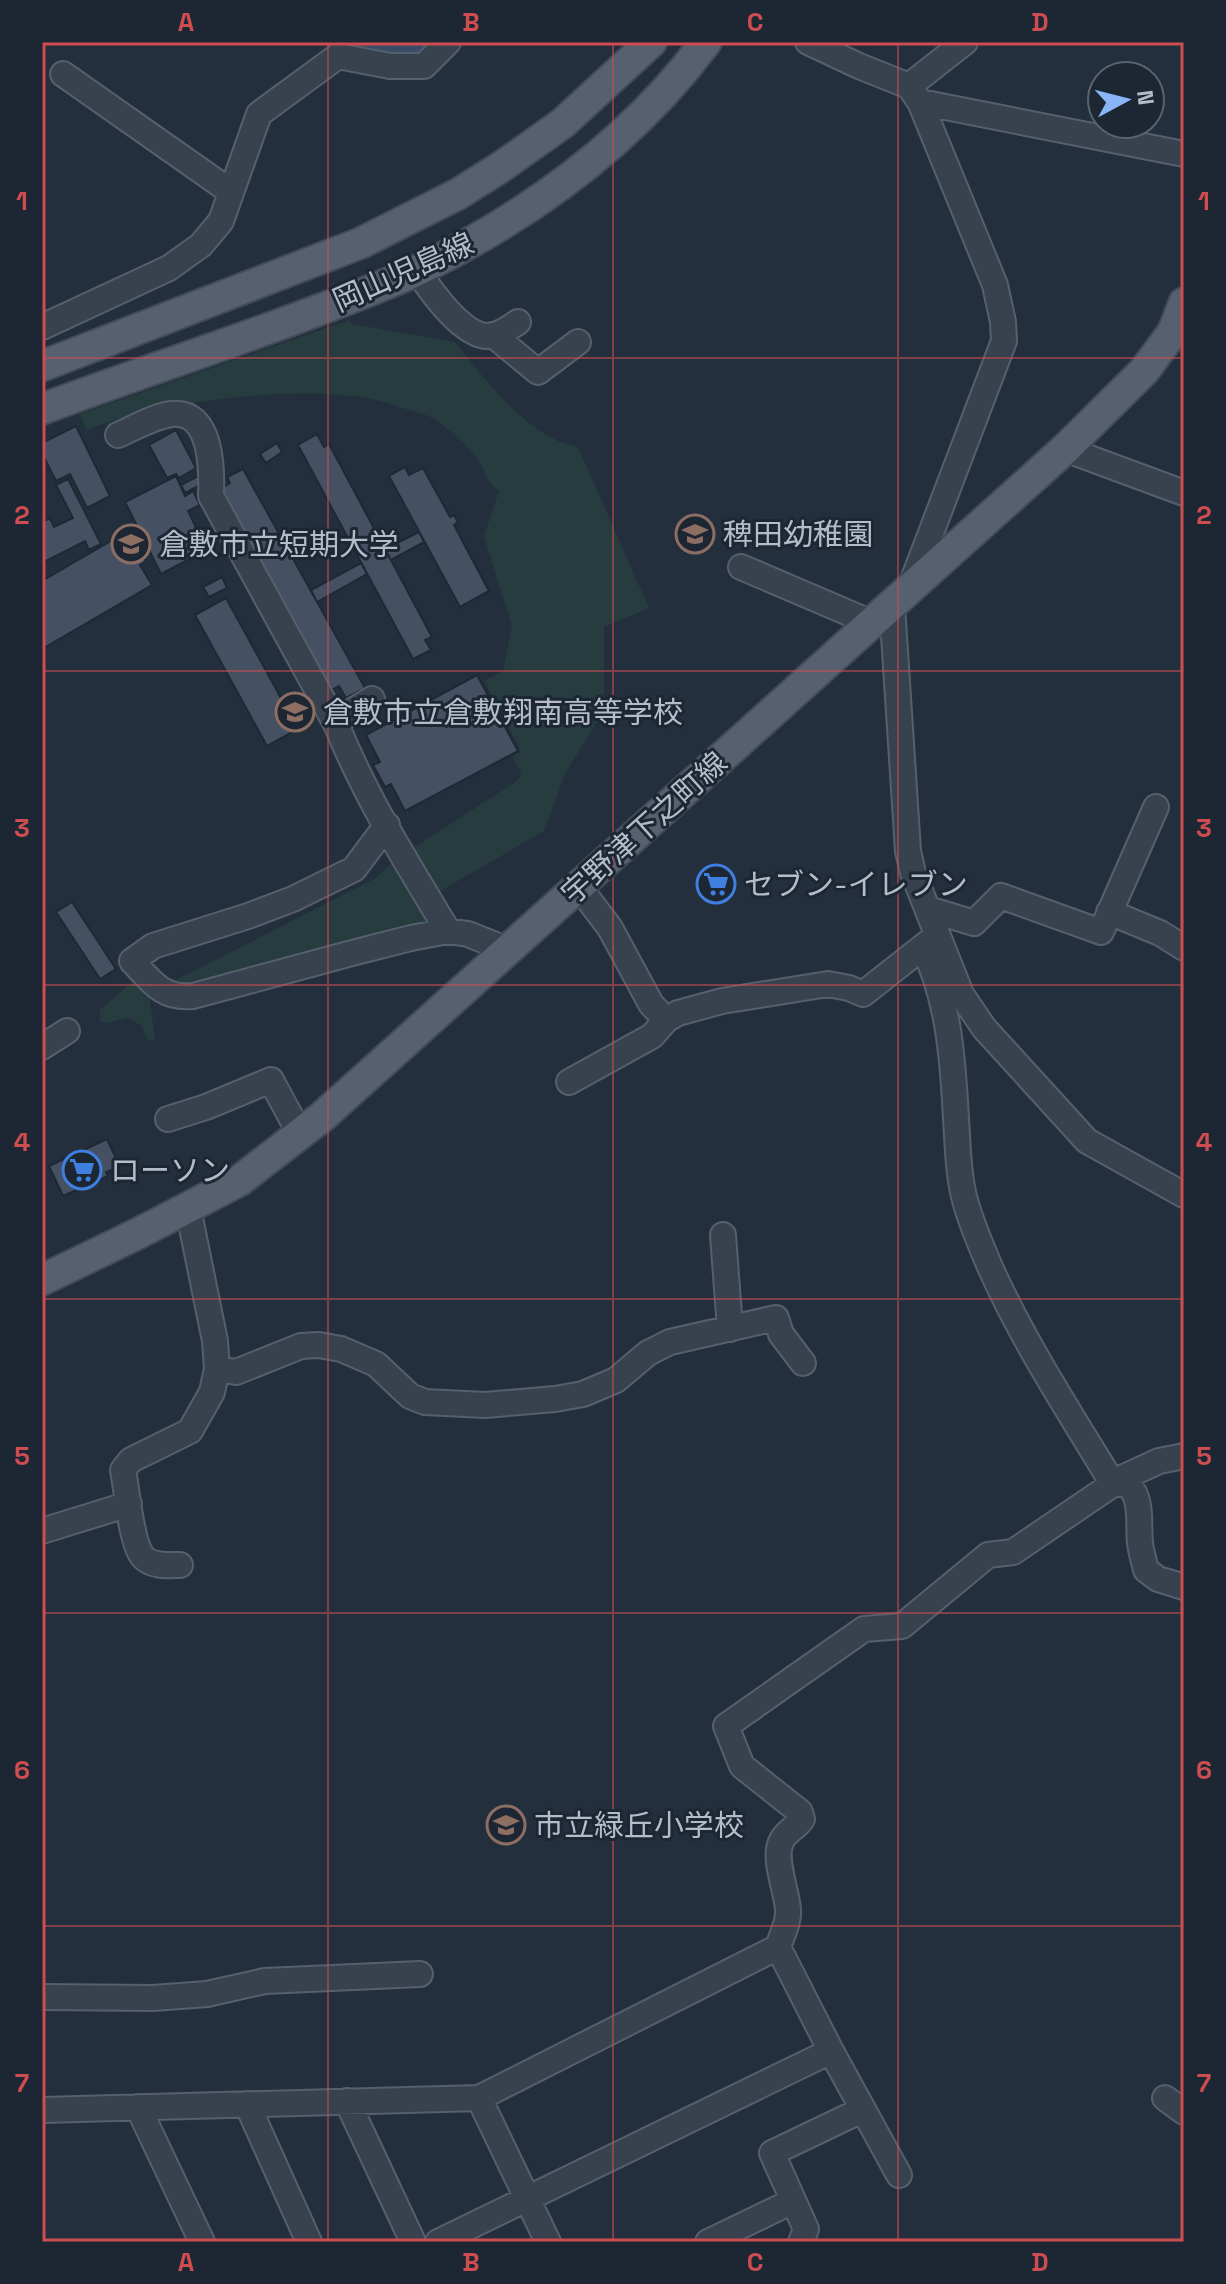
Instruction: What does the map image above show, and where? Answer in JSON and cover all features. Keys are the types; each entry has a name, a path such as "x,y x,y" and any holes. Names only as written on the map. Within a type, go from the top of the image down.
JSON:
{"main road":[{"name":"岡山児島線","path":"42,366 361,243 458,194 563,123 651,42"},
{"name":"岡山児島線","path":"42,409 365,292 481,237 590,163 666,90 706,42"},
{"name":"宇野津下之町線","path":"42,1280 239,1181 323,1116 1065,449 1144,371 1178,330 1184,303"}],"street":[{"path":"42,327 169,268 201,245 221,221 259,114 338,56 390,66 424,66 448,42"},
{"path":"808,42 915,94 1184,154"},
{"path":"915,94 965,42"},
{"path":"63,74 231,192"},
{"path":"915,94 995,285 1004,341 891,606 908,851 913,873 928,909 933,967 944,1010 954,1085 958,1157 965,1203 1010,1312 1113,1484"},
{"path":"417,270 457,321 486,336 501,333 518,322"},
{"path":"493,335 538,372 578,342"},
{"path":"118,435 170,414 183,415 196,422 207,444 211,496 337,726 401,855 448,931"},
{"path":"1065,449 1184,493"},
{"path":"741,567 891,606"},
{"path":"337,726 346,715 372,699"},
{"path":"928,909 974,923 1001,896 1101,932 1156,807"},
{"path":"387,825 354,869 293,899 153,946 132,961 159,990 181,997 381,945 448,931 468,934 508,950"},
{"path":"579,887 610,928 651,1004 666,1020"},
{"path":"1109,912 1160,933 1184,948"},
{"path":"569,1082 652,1036 666,1020 678,1013 722,1001 828,984 863,994 930,941"},
{"path":"930,941 984,1028 1087,1141 1184,1195"},
{"path":"42,1047 67,1031"},
{"path":"168,1119 271,1080 300,1134"},
{"path":"180,1565 155,1564 143,1557 133,1533 123,1470 131,1460 190,1431 212,1392 217,1369 215,1341 188,1208"},
{"path":"723,1235 730,1329"},
{"path":"217,1369 236,1372 301,1346 319,1345 341,1349 376,1364 410,1396 425,1402 485,1405 555,1399 583,1394 616,1380 648,1353 670,1342 776,1318 781,1334 803,1363"},
{"path":"899,2175 778,1947 789,1913 779,1844 802,1819 800,1812 742,1766 726,1726 864,1629 902,1626 988,1555 1013,1552 1122,1478 1159,1461 1184,1456"},
{"path":"1113,1484 1128,1484 1135,1491 1139,1508 1140,1546 1146,1570 1158,1579 1184,1587"},
{"path":"42,1531 129,1504"},
{"path":"42,2110 479,2098 778,1947"},
{"path":"42,1997 153,1998 207,1994 265,1981 420,1974"},
{"path":"438,2242 831,2051"},
{"path":"479,2098 548,2242"},
{"path":"347,2101 413,2242"},
{"path":"247,2104 309,2242"},
{"path":"138,2107 202,2242"},
{"path":"801,2242 806,2229 772,2153 862,2110"},
{"path":"708,2242 793,2201"}],"green space":[{"path":"349,320 352,324 455,342 500,396 526,420 557,440 578,447 649,608 604,627 604,710 565,774 544,831 435,894 407,852 517,781 522,773 512,757 521,751 484,681 503,671 512,626 484,536 499,491 488,480 479,461 458,438 431,417 380,401 344,395 230,398 153,411 86,430 80,414"},
{"path":"396,859 436,922 179,990 170,983 376,878"},
{"path":"131,983 149,994 155,1039 148,1041 142,1026 128,1018 105,1023 100,1021 100,1010"}],"water":[{"path":"326,42 439,42 424,56 410,56 363,52"}],"building":[{"path":"76,426 110,496 87,508 70,474 56,481 42,453 42,443"},
{"path":"176,430 196,468 179,478 176,474 167,478 149,445"},
{"path":"317,434 324,447 329,444 432,637 425,640 431,650 413,659 298,445"},
{"path":"277,443 282,452 266,463 260,454"},
{"path":"405,467 409,475 423,468 450,517 454,515 458,522 454,525 489,591 460,607 389,476"},
{"path":"243,469 365,688 346,698 339,686 328,692 216,492 230,483 227,477"},
{"path":"176,476 185,496 193,491 200,505 188,511 207,550 161,574 125,502"},
{"path":"198,476 202,484 185,493 181,485"},
{"path":"68,479 101,544 89,550 85,541 42,563 42,522 50,518 54,527 73,518 56,485"},
{"path":"128,531 146,561 140,565 152,585 42,649 42,581"},
{"path":"419,532 424,542 391,560 385,549"},
{"path":"361,563 367,574 317,602 311,590"},
{"path":"222,577 227,588 209,597 203,587"},
{"path":"226,598 298,729 267,746 195,615"},
{"path":"477,675 518,751 405,811 391,784 385,787 373,765 380,762 366,735"},
{"path":"72,902 116,969 100,979 56,912"},
{"name":"ローソン","path":"107,1139 120,1167 106,1172 108,1176 63,1196 49,1166"}],"place":[{"name":"稗田幼稚園","path":"695,534"},
{"name":"倉敷市立短期大学","path":"131,544"},
{"name":"倉敷市立倉敷翔南高等学校","path":"295,712"},
{"name":"セブン-イレブン","path":"716,884"},
{"name":"ローソン","path":"82,1170"},
{"name":"市立緑丘小学校","path":"506,1825"}]}
